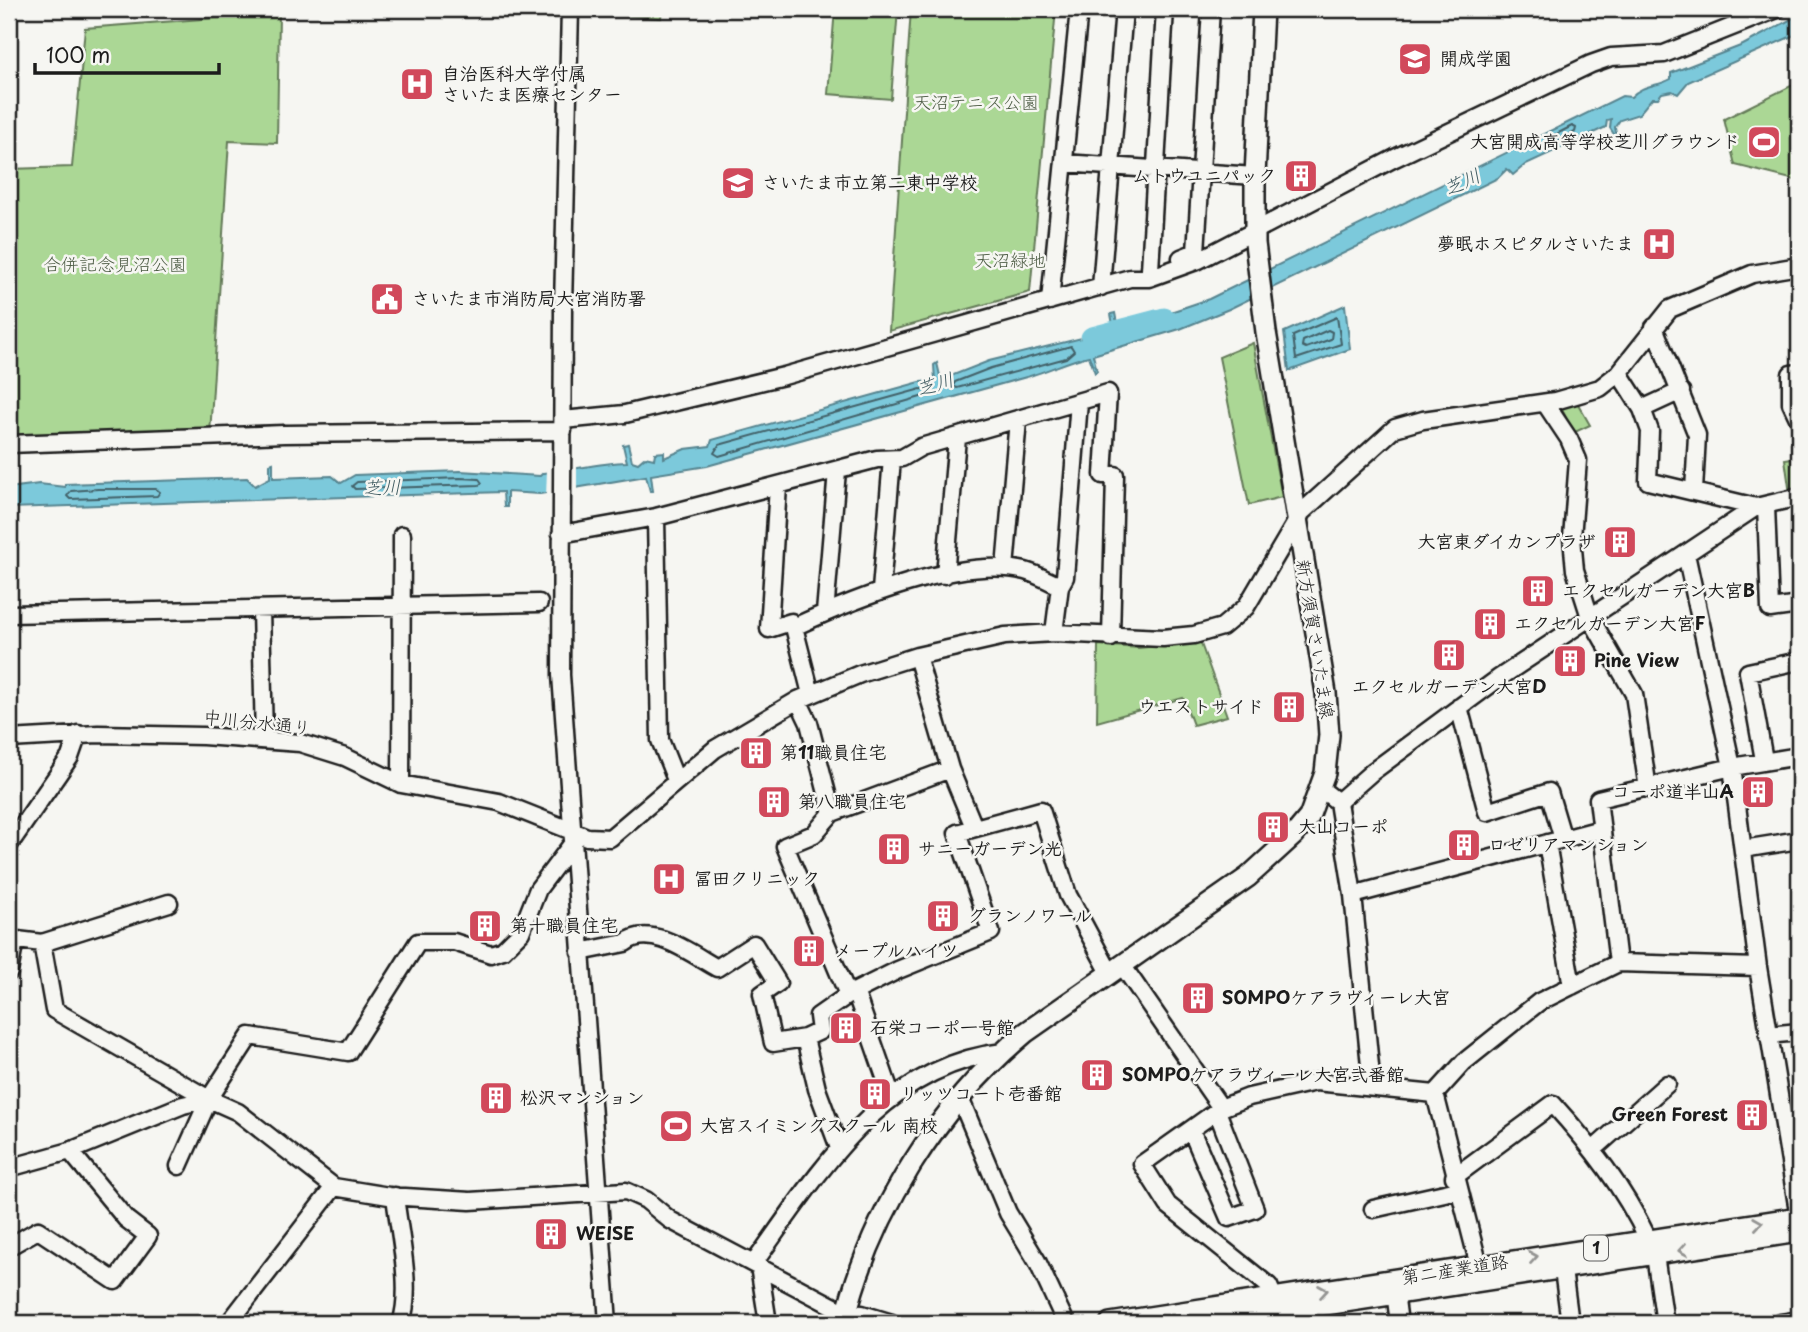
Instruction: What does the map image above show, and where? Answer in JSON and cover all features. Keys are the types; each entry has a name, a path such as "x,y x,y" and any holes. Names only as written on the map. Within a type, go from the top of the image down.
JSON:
{"main road":[{"name":"新方須賀さいたま線","path":"845,1318 872,1244 900,1186 927,1141 960,1098 1003,1052 1274,857 1309,817 1321,789 1328,755 1328,714 1266,332 1255,238 1262,9"},
{"name":"第二産業道路","path":"1110,1323 1274,1298 1563,1270 1651,1247 1799,1217"},
{"name":"第二産業道路","path":"1209,1323 1315,1316 1394,1288 1479,1266 1799,1232"}],"street":[{"path":"570,9 561,675 608,1323"},
{"path":"1050,301 1079,9"},
{"path":"1101,287 1124,9"},
{"path":"1150,270 1165,9"},
{"path":"9,444 284,434 563,430 784,376 1130,278 1196,253 1211,9"},
{"path":"1130,278 1149,278 1255,238 1395,158 1591,64 1611,57 1664,54 1777,9"},
{"path":"1064,163 1255,176"},
{"path":"656,517 660,740 676,780 753,724 804,697 860,674 916,656 1005,636 1054,633 1111,638 1184,636 1222,627 1246,607 1302,512 1395,428 1423,420 1545,403 1600,388 1619,373 1670,309 1752,274 1799,266"},
{"path":"1654,327 1697,435 1694,491"},
{"path":"1619,373 1642,409 1650,431 1648,481 1761,506"},
{"path":"1799,373 1791,374 1791,403 1799,421"},
{"path":"1642,409 1681,391"},
{"path":"561,528 656,517 877,459 902,458 921,447 1108,393 1102,474 1115,475 1111,638"},
{"path":"1054,633 1060,586 1065,577 1079,402"},
{"path":"1545,403 1569,439 1578,460 1572,538 1575,570 1590,617 1634,694 1648,789"},
{"path":"1005,568 1018,420"},
{"path":"945,575 957,438"},
{"path":"881,590 892,459"},
{"path":"825,612 836,471"},
{"path":"778,486 769,629 791,622 795,627 809,723 832,813"},
{"path":"1338,802 1372,772 1459,707 1590,617 1761,506 1799,498"},
{"path":"1761,506 1770,609 1799,605"},
{"path":"401,784 402,535"},
{"path":"1686,554 1732,767 1768,1035 1799,1217"},
{"path":"795,627 881,590 945,575 1005,568 1026,571 1060,586"},
{"path":"9,614 539,603"},
{"path":"261,609 264,739"},
{"path":"916,656 950,769 974,827"},
{"path":"1764,760 1748,672 1799,661"},
{"path":"1459,707 1487,812 1549,792 1563,839"},
{"path":"9,845 70,757 78,734"},
{"name":"中川分水通り","path":"9,739 78,734 264,739 321,749 401,784 499,802 572,837 600,839 620,833 676,780"},
{"path":"1618,963 1598,799 1764,760 1799,756"},
{"path":"892,1097 851,993 785,846 814,834 832,813 950,769"},
{"path":"1321,789 1338,802 1353,895 1371,1086"},
{"path":"580,951 625,943 630,939 658,937 717,968 754,944 778,983 762,994 773,1043 805,1038 820,1031 818,1016 825,1009 851,993 991,932 957,832 1041,810 1068,895 1116,969 1219,1110 1255,1209 1229,1218"},
{"path":"1353,895 1601,829"},
{"path":"179,1166 209,1099 250,1036 348,1052 418,942 454,942 491,954 503,950 521,932 538,889 572,837"},
{"path":"1742,849 1799,840"},
{"path":"1547,843 1572,986"},
{"path":"9,972 12,939 42,943 169,903"},
{"path":"42,943 54,1010 209,1099 238,1112 334,1187 395,1196 470,1201 626,1191 646,1200 670,1220 756,1264 845,1318 862,1314 892,1323"},
{"path":"1435,1094 1464,1062 1539,1002 1618,963 1758,967"},
{"path":"1768,1035 1799,1032"},
{"path":"805,1038 817,1089 839,1148"},
{"path":"768,1323 756,1264 839,1148 867,1116 935,1071 981,1054 1003,1052"},
{"path":"1274,1298 1269,1286 1167,1205 1142,1164 1219,1110 1249,1097 1316,1082 1435,1094"},
{"path":"1594,1149 1667,1084"},
{"path":"1435,1094 1479,1266"},
{"path":"960,1098 1007,1213 1037,1261 1066,1323"},
{"path":"9,1168 70,1151 170,1110 209,1099"},
{"path":"1373,1209 1456,1184 1553,1104 1594,1149 1635,1211 1651,1247 1665,1323"},
{"path":"1191,1129 1229,1218 1221,1248"},
{"path":"9,1246 38,1230 115,1280 148,1236 126,1219 70,1151"},
{"path":"229,1323 334,1187"},
{"path":"395,1196 406,1293 406,1310 401,1323"},
{"path":"1563,1270 1570,1323"},
{"path":"1394,1288 1399,1323"},
{"path":"1780,1323 1799,1320"}],"green space":[{"path":"588,9 662,9 661,18 588,13"},
{"path":"835,9 898,9 891,99 828,94"},
{"name":"天沼テニス公園","path":"911,9 1056,9 1030,292 889,331"},
{"name":"合併記念見沼公園","path":"279,13 277,143 229,141 210,434 9,440 9,169 72,167 85,28"},
{"name":"大宮開成高等学校芝川グラウンド","path":"1799,82 1799,181 1735,165 1724,119"},
{"path":"1253,343 1282,497 1249,505 1219,357"},
{"path":"1578,404 1590,425 1573,433 1561,407"},
{"path":"1792,458 1793,465 1799,464 1799,491 1790,494 1785,459"},
{"path":"1200,641 1227,716 1193,725 1183,698 1097,722 1098,645 1139,648"}],"water":[{"path":"1799,15 1799,33 1688,82 1678,94 1672,91 1652,98 1639,114 1620,120 1615,127 1617,139 1610,128 1611,119 1607,120 1606,127 1526,164 1513,175 1507,169 1498,178 1229,309 1180,329 1093,355 1097,371 1095,373 1089,356 1030,376 707,466 651,475 653,491 650,491 646,476 540,494 507,492 507,507 504,507 503,492 9,508 9,488 39,484 65,487 65,484 247,478 255,486 270,478 270,464 273,463 273,478 332,476 341,483 355,475 460,471 540,476 543,473 627,462 623,445 628,444 632,461 638,463 645,457 654,459 655,453 664,452 664,458 685,449 710,446 712,440 920,382 935,381 934,365 937,363 941,380 989,361 1114,330 1111,314 1115,313 1118,329 1129,331 1138,323 1209,299 1622,96 1631,97 1640,90 1666,82 1671,79 1671,73 1743,45"},
{"path":"1345,305 1350,349 1289,371 1284,332"}],"pier":[{"path":"577,466 577,494 546,497 547,469"}],"waterway":[{"name":"芝川","path":"1092,338 1164,319"}],"place":[{"name":"開成学園","path":"1415,59"},
{"name":"自治医科大学付属 さいたま医療センター","path":"417,84"},
{"name":"大宮開成高等学校芝川グラウンド","path":"1764,142"},
{"name":"ムトウユニパック","path":"1301,176"},
{"name":"さいたま市立第二東中学校","path":"738,183"},
{"name":"夢眠ホスピタルさいたま","path":"1659,244"},
{"name":"さいたま市消防局大宮消防署","path":"387,299"},
{"name":"大宮東ダイカンプラザ","path":"1620,542"},
{"name":"エクセルガーデン大宮B","path":"1538,591"},
{"name":"エクセルガーデン大宮F","path":"1490,624"},
{"name":"エクセルガーデン大宮D","path":"1449,655"},
{"name":"Pine View","path":"1570,661"},
{"name":"ウエストサイド","path":"1289,707"},
{"name":"第11職員住宅","path":"756,753"},
{"name":"コーポ道半山A","path":"1758,792"},
{"name":"第八職員住宅","path":"774,802"},
{"name":"大山コーポ","path":"1273,827"},
{"name":"ロゼリアマンション","path":"1464,845"},
{"name":"サニーガーデン光","path":"894,849"},
{"name":"冨田クリニック","path":"669,879"},
{"name":"グランノワール","path":"943,916"},
{"name":"第十職員住宅","path":"485,926"},
{"name":"メープルハイツ","path":"809,951"},
{"name":"SOMPOケアラヴィーレ大宮","path":"1198,998"},
{"name":"石栄コーポ一号館","path":"846,1028"},
{"name":"SOMPOケアラヴィーレ大宮弐番館","path":"1097,1075"},
{"name":"リッツコート壱番館","path":"875,1094"},
{"name":"松沢マンション","path":"496,1098"},
{"name":"Green Forest","path":"1752,1115"},
{"name":"大宮スイミングスクール 南校","path":"676,1126"},
{"name":"WEISE","path":"551,1234"}],"park label":[{"name":"天沼緑地","path":"1010,261"}]}
